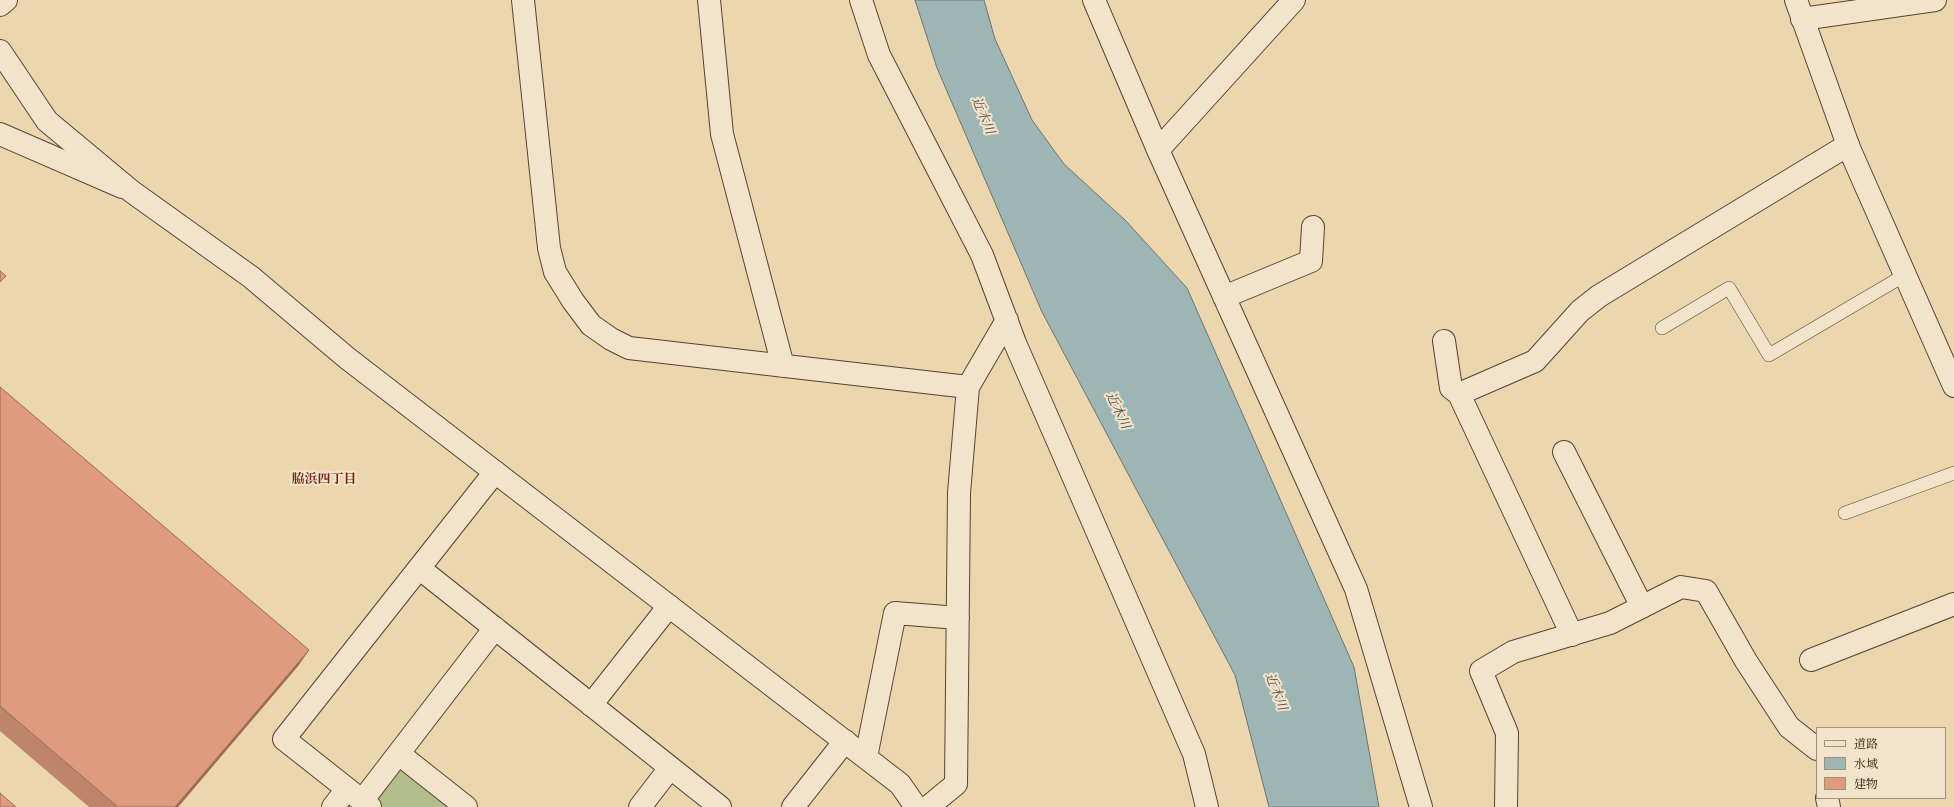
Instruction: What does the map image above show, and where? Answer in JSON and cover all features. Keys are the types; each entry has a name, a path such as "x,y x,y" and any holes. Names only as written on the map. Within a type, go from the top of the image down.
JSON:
{"street":[{"path":"0,5 6,0"},
{"path":"523,0 549,248 555,272 573,301 592,325 611,339 629,348 968,387"},
{"path":"709,0 722,134 783,366"},
{"path":"860,0 879,55 982,255 1007,320 1075,482 1194,754 1207,807"},
{"path":"1094,0 1158,150 1356,589 1421,807"},
{"path":"1158,150 1294,0"},
{"path":"1935,0 1799,9 1848,145 1954,386"},
{"path":"0,51 47,121 130,191 251,277 347,358 866,757 900,784 916,807"},
{"path":"0,134 130,191"},
{"path":"1460,394 1535,361 1580,311 1599,296 1848,145"},
{"path":"1224,297 1311,261 1313,228"},
{"path":"928,807 956,784 958,493 968,387 1007,320"},
{"path":"1444,342 1451,388 1460,394 1572,635"},
{"path":"1564,452 1642,607"},
{"path":"360,799 284,739 495,472"},
{"path":"419,568 720,807"},
{"path":"1506,807 1507,733 1481,671 1513,652 1610,623 1681,588 1706,591 1746,661 1789,727 1816,748"},
{"path":"1811,660 1954,604"},
{"path":"591,705 669,606"},
{"path":"866,757 895,613 958,618"},
{"path":"334,807 360,799 399,754 495,628"},
{"path":"793,807 844,741"},
{"path":"399,754 466,807"},
{"path":"640,807 670,768"}],"lane":[{"path":"1662,328 1729,288 1769,355 1905,275"},
{"path":"1845,513 1954,473"}],"green space":[{"path":"404,765 457,807 383,807 374,800"}],"water":[{"name":"近木川","path":"915,0 984,0 995,39 1032,120 1064,164 1126,221 1187,288 1354,667 1379,807 1269,807 1235,675 1042,312 937,68"}],"building":[{"path":"0,271 6,276 0,282"},
{"path":"0,387 309,650 175,807 118,807 0,706"},
{"path":"0,793 16,807 0,807"}],"district":[{"name":"脇浜四丁目","path":"324,480"}]}
